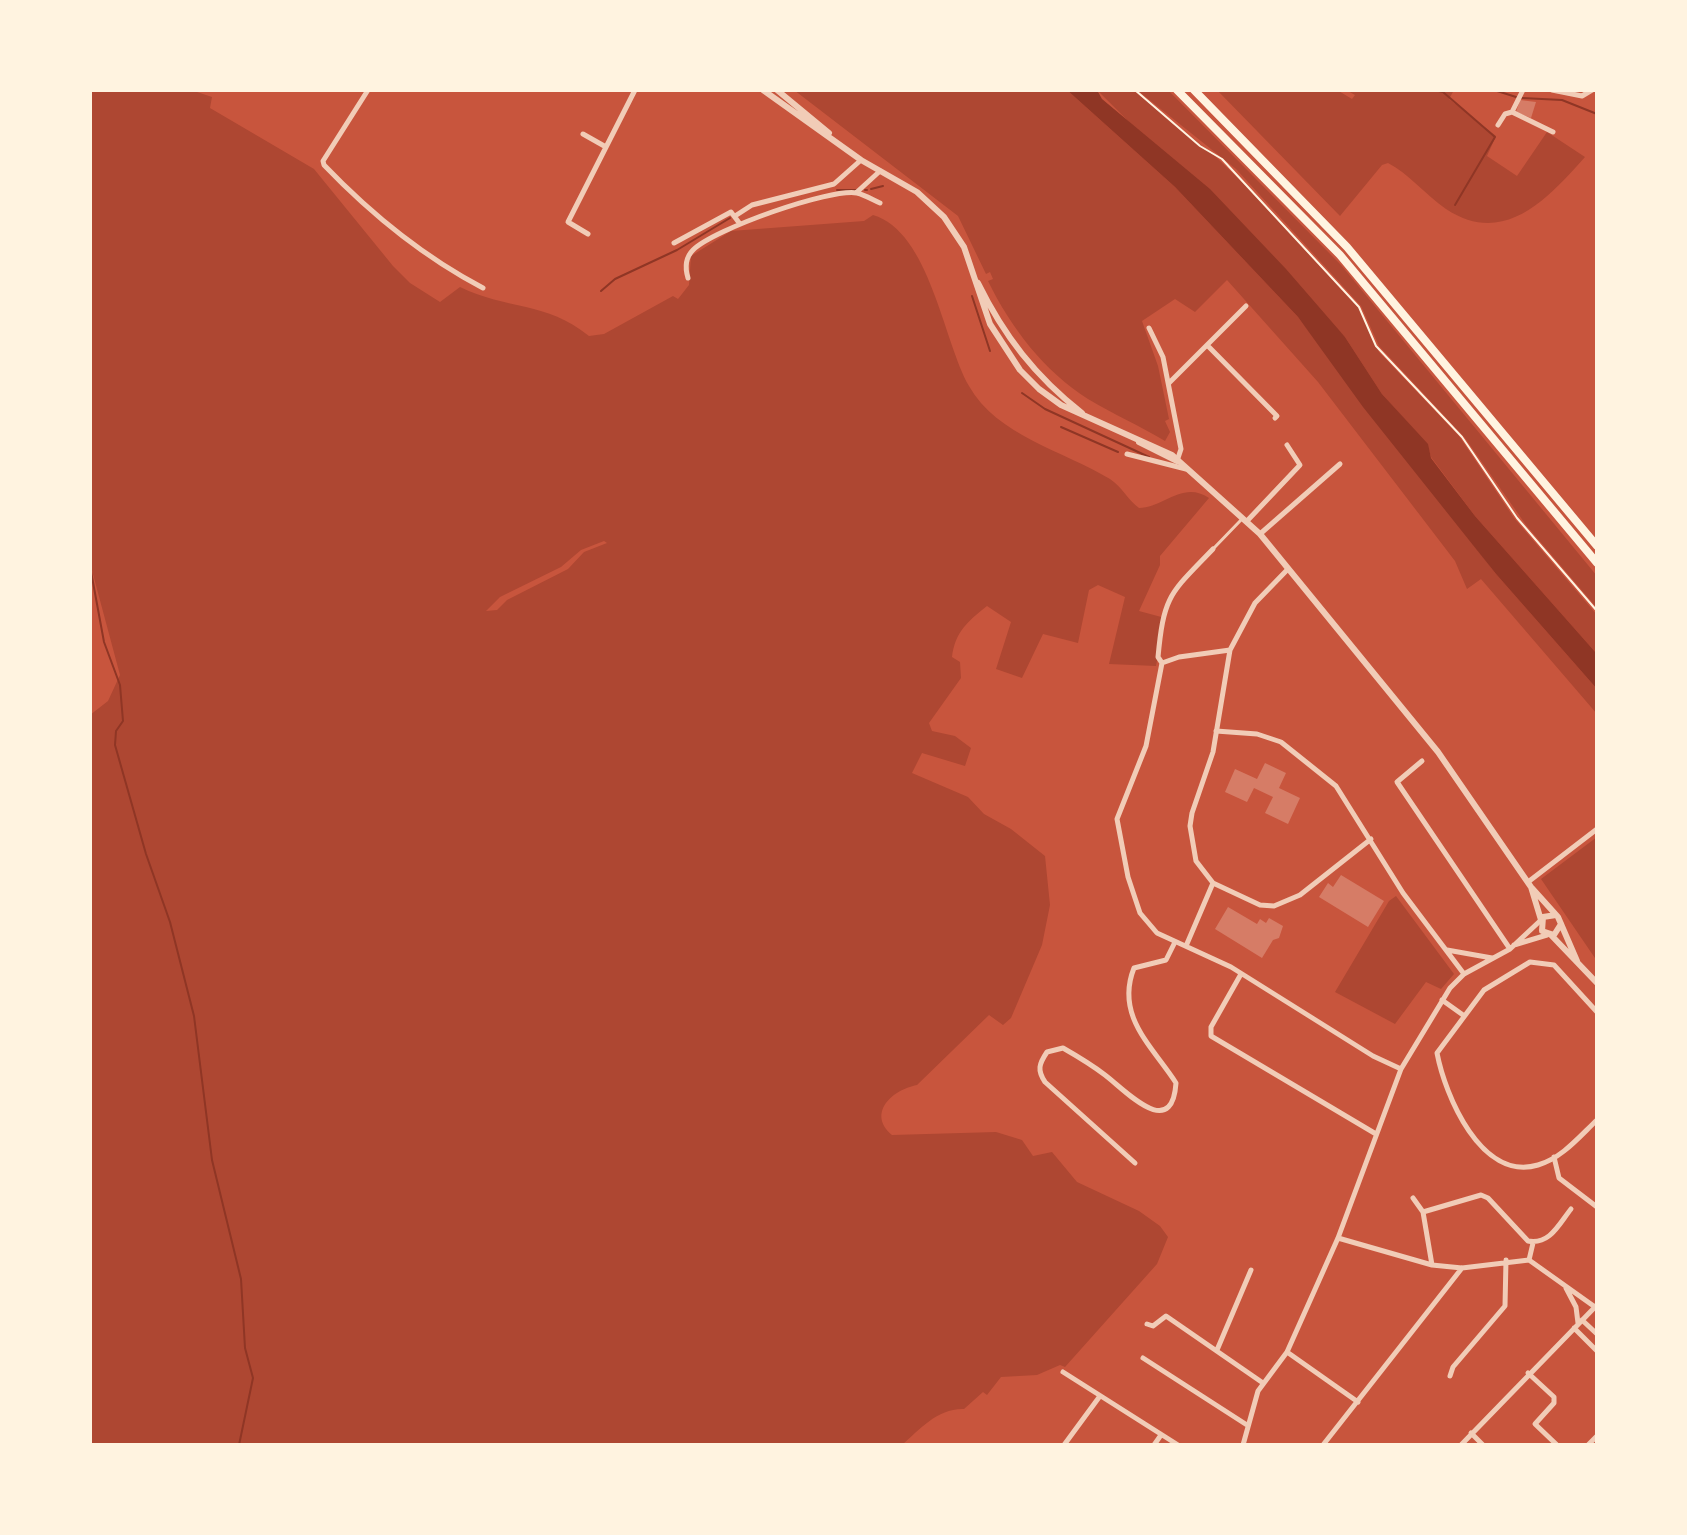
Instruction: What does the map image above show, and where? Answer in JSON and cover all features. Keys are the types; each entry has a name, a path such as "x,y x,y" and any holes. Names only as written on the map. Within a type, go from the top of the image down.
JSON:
{"highway":[{"path":"1177,90 1340,255 1597,563"},
{"path":"1194,90 1347,247 1597,546"}],"street":[{"path":"368,90 323,161 324,165 386,222 438,262 483,288"},
{"path":"588,234 568,222 635,90"},
{"path":"763,90 861,160 917,192 944,217 964,247 1005,334 1023,359 1091,420 1177,461 1246,519 1438,752 1530,884 1558,918 1577,961"},
{"path":"777,90 849,152"},
{"path":"1552,90 1582,96 1592,90"},
{"path":"1512,112 1520,95"},
{"path":"1498,125 1505,114 1512,112 1553,132"},
{"path":"583,134 606,147"},
{"path":"735,216 752,205 834,184 861,160"},
{"path":"688,278 686,267 692,251 740,224 800,204 857,193 880,171"},
{"path":"857,193 880,203"},
{"path":"674,243 724,214 731,212 740,224"},
{"path":"1168,384 1246,306"},
{"path":"1149,328 1159,344 1168,384 1181,449 1177,461"},
{"path":"1207,345 1277,416 1275,418"},
{"path":"1287,445 1300,465 1213,549 1169,597 1162,613 1158,657 1162,663 1153,723 1140,764 1118,811 1117,834 1140,913 1157,933 1241,974 1373,1056 1401,1069"},
{"path":"1127,454 1186,469"},
{"path":"1260,534 1340,464"},
{"path":"1288,569 1255,603 1230,650 1216,731 1190,826 1196,861 1213,883 1260,905 1285,903 1371,839"},
{"path":"1162,663 1220,649 1230,650"},
{"path":"1216,731 1257,734 1281,742 1336,786 1403,893 1464,974"},
{"path":"1422,761 1397,782 1512,947"},
{"path":"1530,884 1597,829"},
{"path":"1186,946 1213,883"},
{"path":"1530,884 1542,931 1597,983"},
{"path":"1512,947 1549,914 1558,918"},
{"path":"1243,1445 1263,1383 1287,1352 1338,1238 1401,1069 1442,1000 1464,974 1512,947 1560,930 1558,918"},
{"path":"1135,1163 1045,1082 1040,1074 1040,1063 1047,1052 1055,1047 1063,1048 1109,1077 1143,1107 1154,1111 1168,1106 1175,1095 1176,1083 1136,1029 1129,1000 1134,968 1166,960 1175,942"},
{"path":"1446,950 1493,958"},
{"path":"1597,1012 1554,965 1530,962 1504,975 1484,990 1437,1053 1466,1131 1483,1148 1514,1164 1536,1166 1554,1157 1597,1120"},
{"path":"1241,974 1211,1027 1211,1036 1376,1134"},
{"path":"1442,1000 1463,1015"},
{"path":"1554,1157 1559,1178 1597,1207"},
{"path":"1423,1212 1481,1195 1488,1198 1533,1243"},
{"path":"1413,1198 1423,1212 1432,1265"},
{"path":"1533,1243 1549,1237 1571,1209"},
{"path":"1338,1238 1432,1265 1462,1268 1506,1260 1529,1260 1596,1306 1461,1445"},
{"path":"1529,1260 1533,1243"},
{"path":"1450,1376 1453,1367 1505,1306 1506,1260"},
{"path":"1323,1445 1462,1268"},
{"path":"1217,1350 1251,1270"},
{"path":"1564,1284 1576,1307 1578,1324 1597,1351"},
{"path":"1147,1324 1153,1326 1166,1316 1263,1383"},
{"path":"1578,1324 1597,1334"},
{"path":"1287,1352 1358,1402"},
{"path":"1143,1358 1247,1425"},
{"path":"1063,1372 1178,1445"},
{"path":"1528,1373 1554,1397 1554,1403 1535,1424 1557,1445"},
{"path":"1064,1445 1100,1396"},
{"path":"1471,1433 1483,1445"},
{"path":"1154,1445 1161,1435"},
{"path":"1588,1445 1597,1436"}],"path":[{"path":"1135,90 1222,159 1359,307 1376,346 1462,437 1517,518 1597,611"},
{"path":"90,524 91,530"}],"shaded area":[{"path":"90,90 191,90 212,97 210,108 314,169 410,283 440,302 460,287 542,311 589,336 604,334 673,296 678,299 689,285 691,256 731,231 864,221 873,215 892,225 922,264 969,386 996,418 1033,441 1110,479 1139,508 1182,493 1200,493 1209,498 1160,556 1160,565 1139,611 1165,618 1156,666 1109,664 1125,597 1098,585 1089,590 1078,643 1043,634 1022,678 996,669 1011,622 987,606 959,634 952,657 960,662 961,678 929,723 932,731 955,736 971,748 965,766 922,753 912,773 968,797 984,814 1011,829 1045,856 1050,905 1042,945 1011,1018 1003,1025 989,1015 917,1085 891,1097 882,1111 885,1127 892,1135 996,1132 1022,1140 1033,1156 1052,1152 1077,1182 1139,1211 1160,1226 1168,1237 1157,1264 1065,1367 1060,1365 1037,1375 1001,1377 987,1395 983,1392 964,1409 938,1416 902,1445 90,1445 90,715 108,701 120,675 90,563","holes":["604,541 607,543 584,552 568,569 507,600 497,610 486,611 500,597 561,567 581,550"]},
{"path":"794,90 1067,90 1175,187 1298,317 1496,574 1597,689 1597,714 1481,579 1467,589 1455,561 1318,382 1227,280 1195,312 1175,299 1142,321 1158,366 1169,419 1165,421 1170,432 1165,441 1088,399 1043,362 1007,315 988,281 993,279 990,272 986,274 958,216"},
{"path":"1067,90 1097,90 1102,99 1210,189 1286,269 1345,337 1382,394 1428,444 1431,458 1475,516 1597,654 1597,689 1496,574 1363,407 1298,317 1175,187"},
{"path":"1097,90 1133,90 1216,157 1359,308 1379,352 1459,436 1514,518 1597,615 1597,654 1475,516 1431,457 1427,444 1382,394 1345,337"},
{"path":"1137,90 1168,90 1341,265 1597,576 1597,608 1526,525 1465,438 1379,346 1361,306 1236,169"},
{"path":"1217,90 1337,90 1352,99 1355,95 1346,90 1454,90 1449,99 1496,136 1487,156 1517,176 1547,132 1585,157 1541,201 1524,213 1506,220 1488,223 1467,220 1446,209 1388,163 1382,165 1340,216"},
{"path":"1597,837 1597,961 1541,879"},
{"path":"1396,896 1454,974 1441,989 1426,982 1395,1024 1335,992 1389,901"}],"building":[{"path":"1520,100 1536,102 1531,118 1516,112"},
{"path":"1265,763 1286,773 1279,788 1300,798 1288,824 1265,813 1273,797 1254,788 1247,802 1225,792 1235,769 1257,779"},
{"path":"1341,875 1384,901 1368,927 1319,897 1328,883 1333,887"},
{"path":"1228,907 1257,924 1260,919 1266,923 1269,918 1283,926 1279,938 1273,940 1262,958 1215,929"}],"waterway":[{"path":"1434,90 1443,92 1495,137 1455,205"},
{"path":"1494,90 1516,97"},
{"path":"1522,98 1562,100 1597,114"},
{"path":"871,189 883,186"},
{"path":"837,190 856,190"},
{"path":"601,291 615,279 677,250 730,218"},
{"path":"972,296 990,351"},
{"path":"1022,393 1045,409 1149,457"},
{"path":"1061,427 1118,452"},
{"path":"90,566 104,642 120,685 123,721 116,731 115,745 146,854 170,922 194,1016 212,1160 241,1279 245,1348 253,1378 239,1445"}]}
